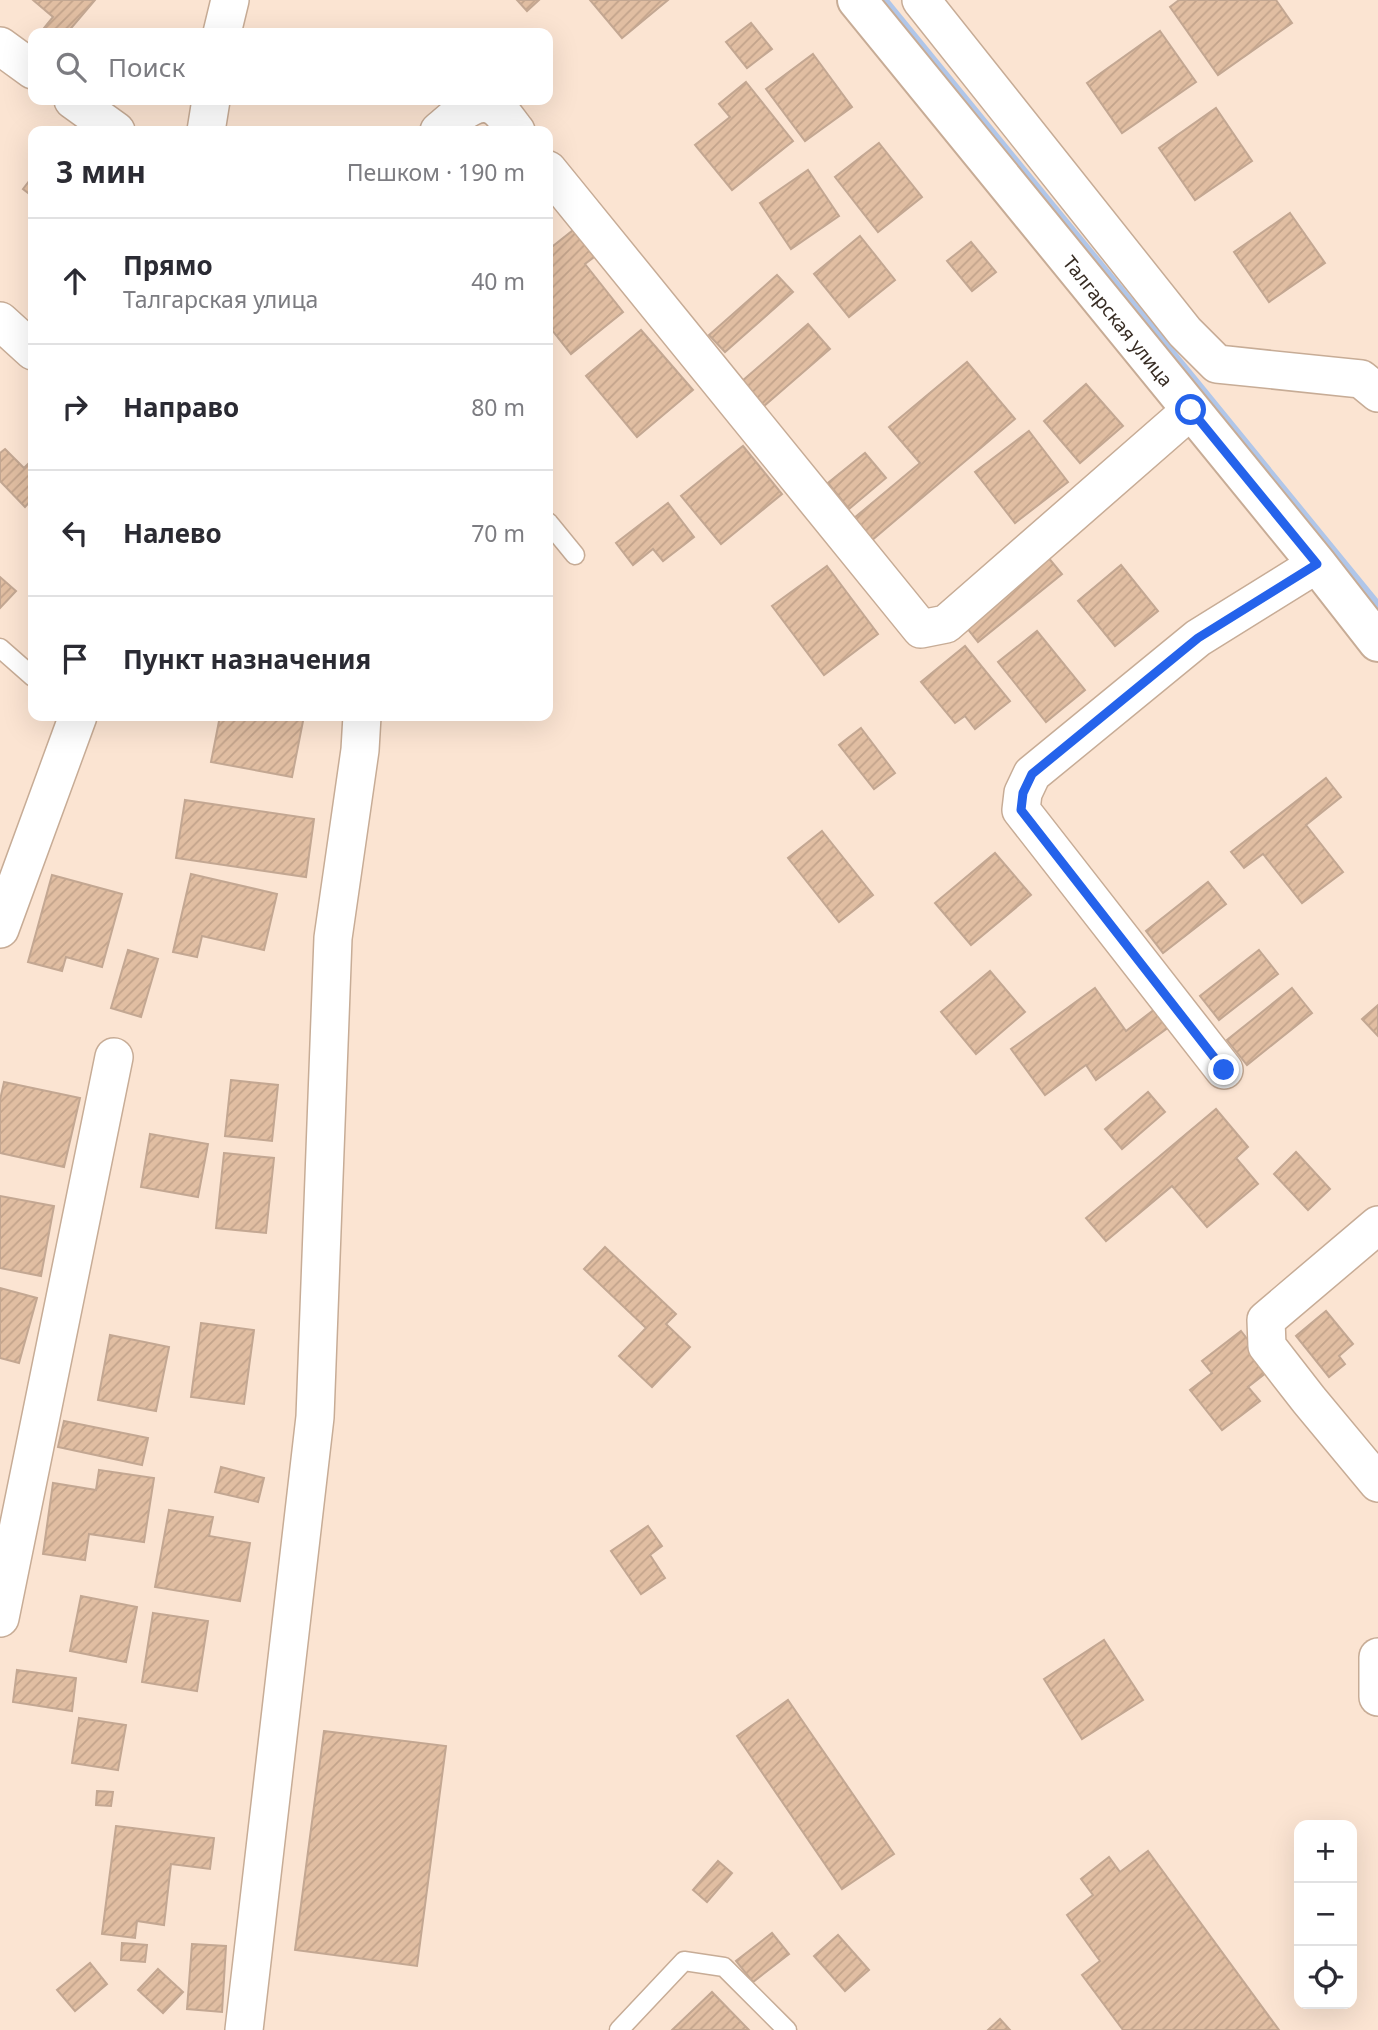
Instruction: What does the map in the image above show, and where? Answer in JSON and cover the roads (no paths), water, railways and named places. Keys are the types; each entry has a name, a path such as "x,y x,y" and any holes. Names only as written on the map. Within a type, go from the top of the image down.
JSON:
{"street":[{"path":"223,28 229,0"},
{"name":"Талгарская улица","path":"857,0 1378,642"},
{"path":"921,0 1185,332 1217,364 1361,379 1378,393"},
{"path":"0,46 28,67"},
{"path":"80,105 109,126"},
{"path":"207,126 210,105"},
{"path":"445,126 475,105"},
{"path":"488,105 496,107 512,126"},
{"path":"553,176 921,629 946,624 1191,410"},
{"path":"0,321 28,346"},
{"path":"1224,1070 1021,810 1023,793 1032,774 1198,638 1317,564"},
{"path":"0,929 76,721"},
{"path":"244,2030 316,1417 333,938 360,750 362,721"},
{"path":"0,1618 114,1057"},
{"path":"1378,1224 1266,1320 1267,1346 1378,1483"},
{"path":"1378,1657 1378,1697"}],"lane":[{"path":"553,528 575,555"},
{"path":"0,648 28,673"},
{"path":"619,2030 684,1961 724,1967 787,2030"}],"waterway":[{"path":"883,0 1378,607"}]}
